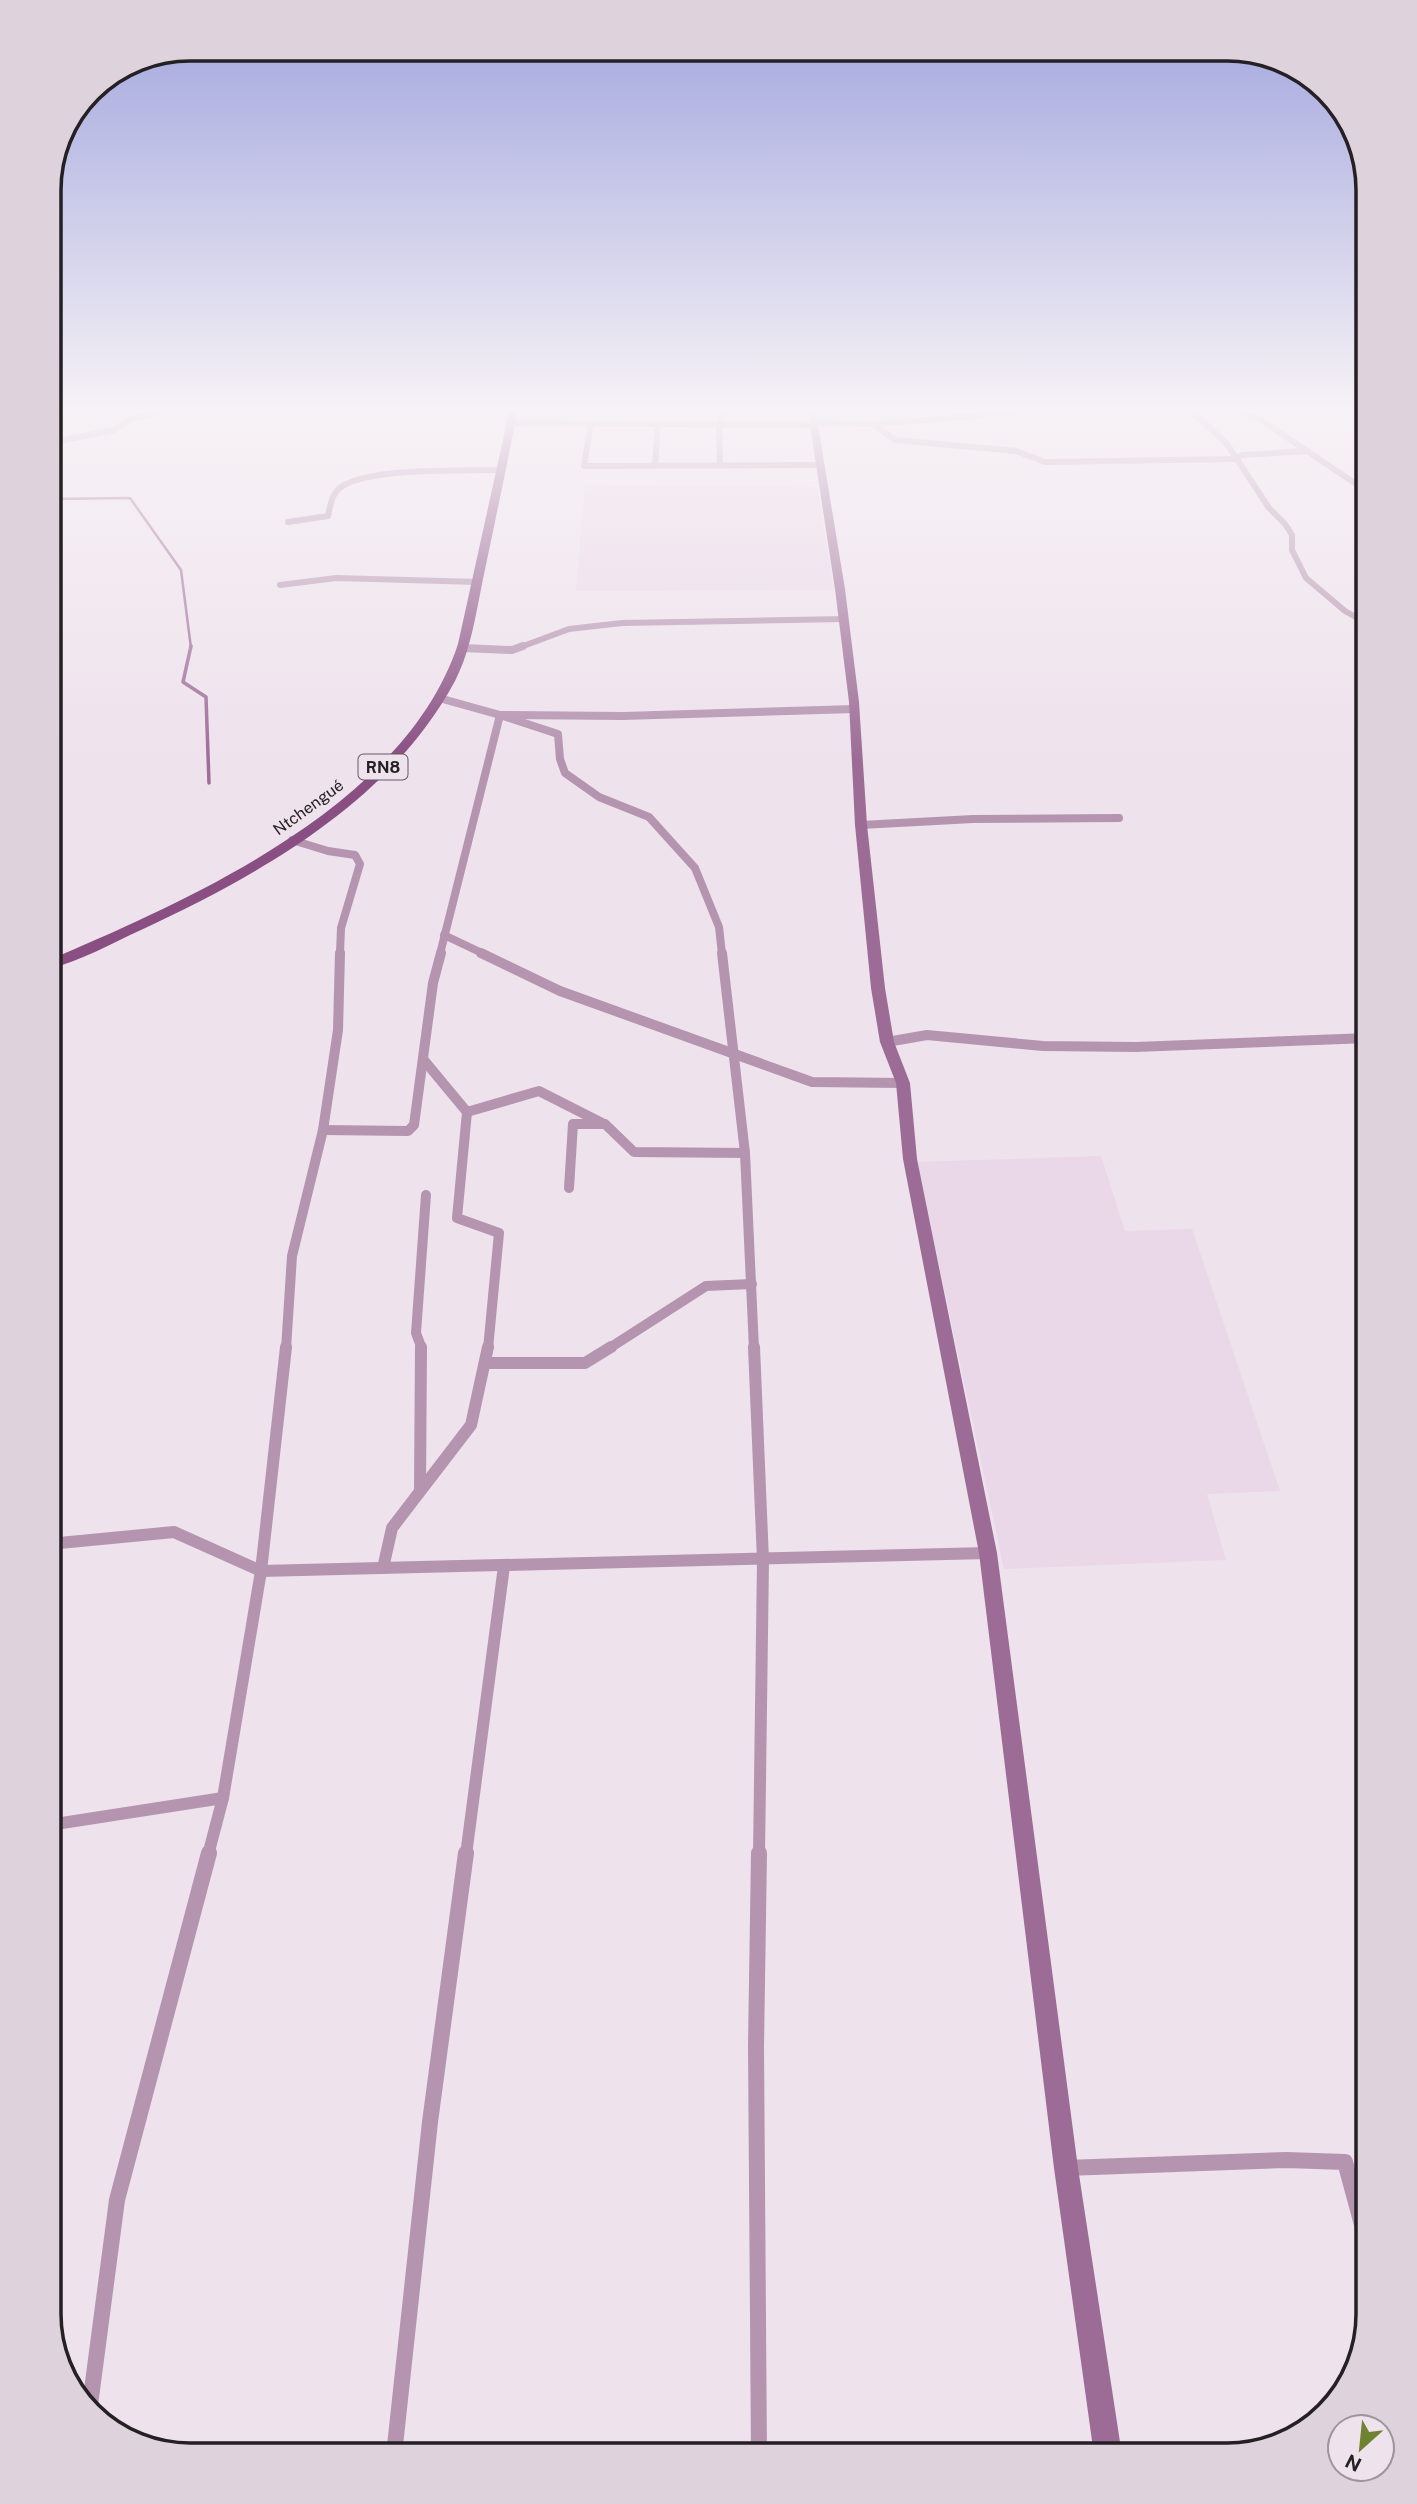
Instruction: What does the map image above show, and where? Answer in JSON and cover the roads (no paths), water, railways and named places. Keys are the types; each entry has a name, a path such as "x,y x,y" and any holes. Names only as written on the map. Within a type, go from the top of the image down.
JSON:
{"main road":[{"name":"Ntchengué","path":"62,959 179,906 238,874 326,817 377,773 411,736 439,698 462,648 490,525"}],"street":[{"path":"829,525 855,709 861,825 878,988 887,1042 903,1083 911,1159 988,1553 1066,2168 1106,2443"},
{"path":"1286,525 1292,535 1292,550 1306,578 1356,618"},
{"path":"280,585 336,578 478,582"},
{"path":"462,648 512,650 569,629 622,623 844,619"},
{"path":"439,698 558,734 560,759 565,773 599,797 649,817 695,868 719,927 745,1153 763,1560 756,2046 759,2443"},
{"path":"500,715 623,716 855,709"},
{"path":"323,1130 408,1130 414,1125 433,983 500,715"},
{"path":"861,825 973,819 1119,818"},
{"path":"91,2396 117,2200 223,1798 261,1572 284,1381 292,1256 323,1130 338,1030 341,928 360,864 355,855 328,851 292,840"},
{"path":"444,935 560,991 812,1082 903,1083"},
{"path":"887,1042 904,1036 923,1035 1015,1045 1122,1048 1356,1038"},
{"path":"383,1568 392,1528 420,1488 471,1425 487,1363 499,1233 457,1218 467,1112 423,1059"},
{"path":"467,1112 539,1091 605,1124 635,1152 745,1153"},
{"path":"569,1188 573,1124 605,1124"},
{"path":"420,1488 422,1349 415,1333 426,1195"},
{"path":"487,1363 585,1363 706,1286 752,1284"},
{"path":"61,1543 174,1532 261,1572 988,1553"},
{"path":"395,2442 430,2122 504,1566"},
{"path":"61,1823 223,1798"},
{"path":"1066,2168 1286,2160 1345,2162 1356,2203"}],"waterway":[{"path":"149,525 181,570 191,647"},
{"path":"191,647 183,682 206,697 209,783"}]}
